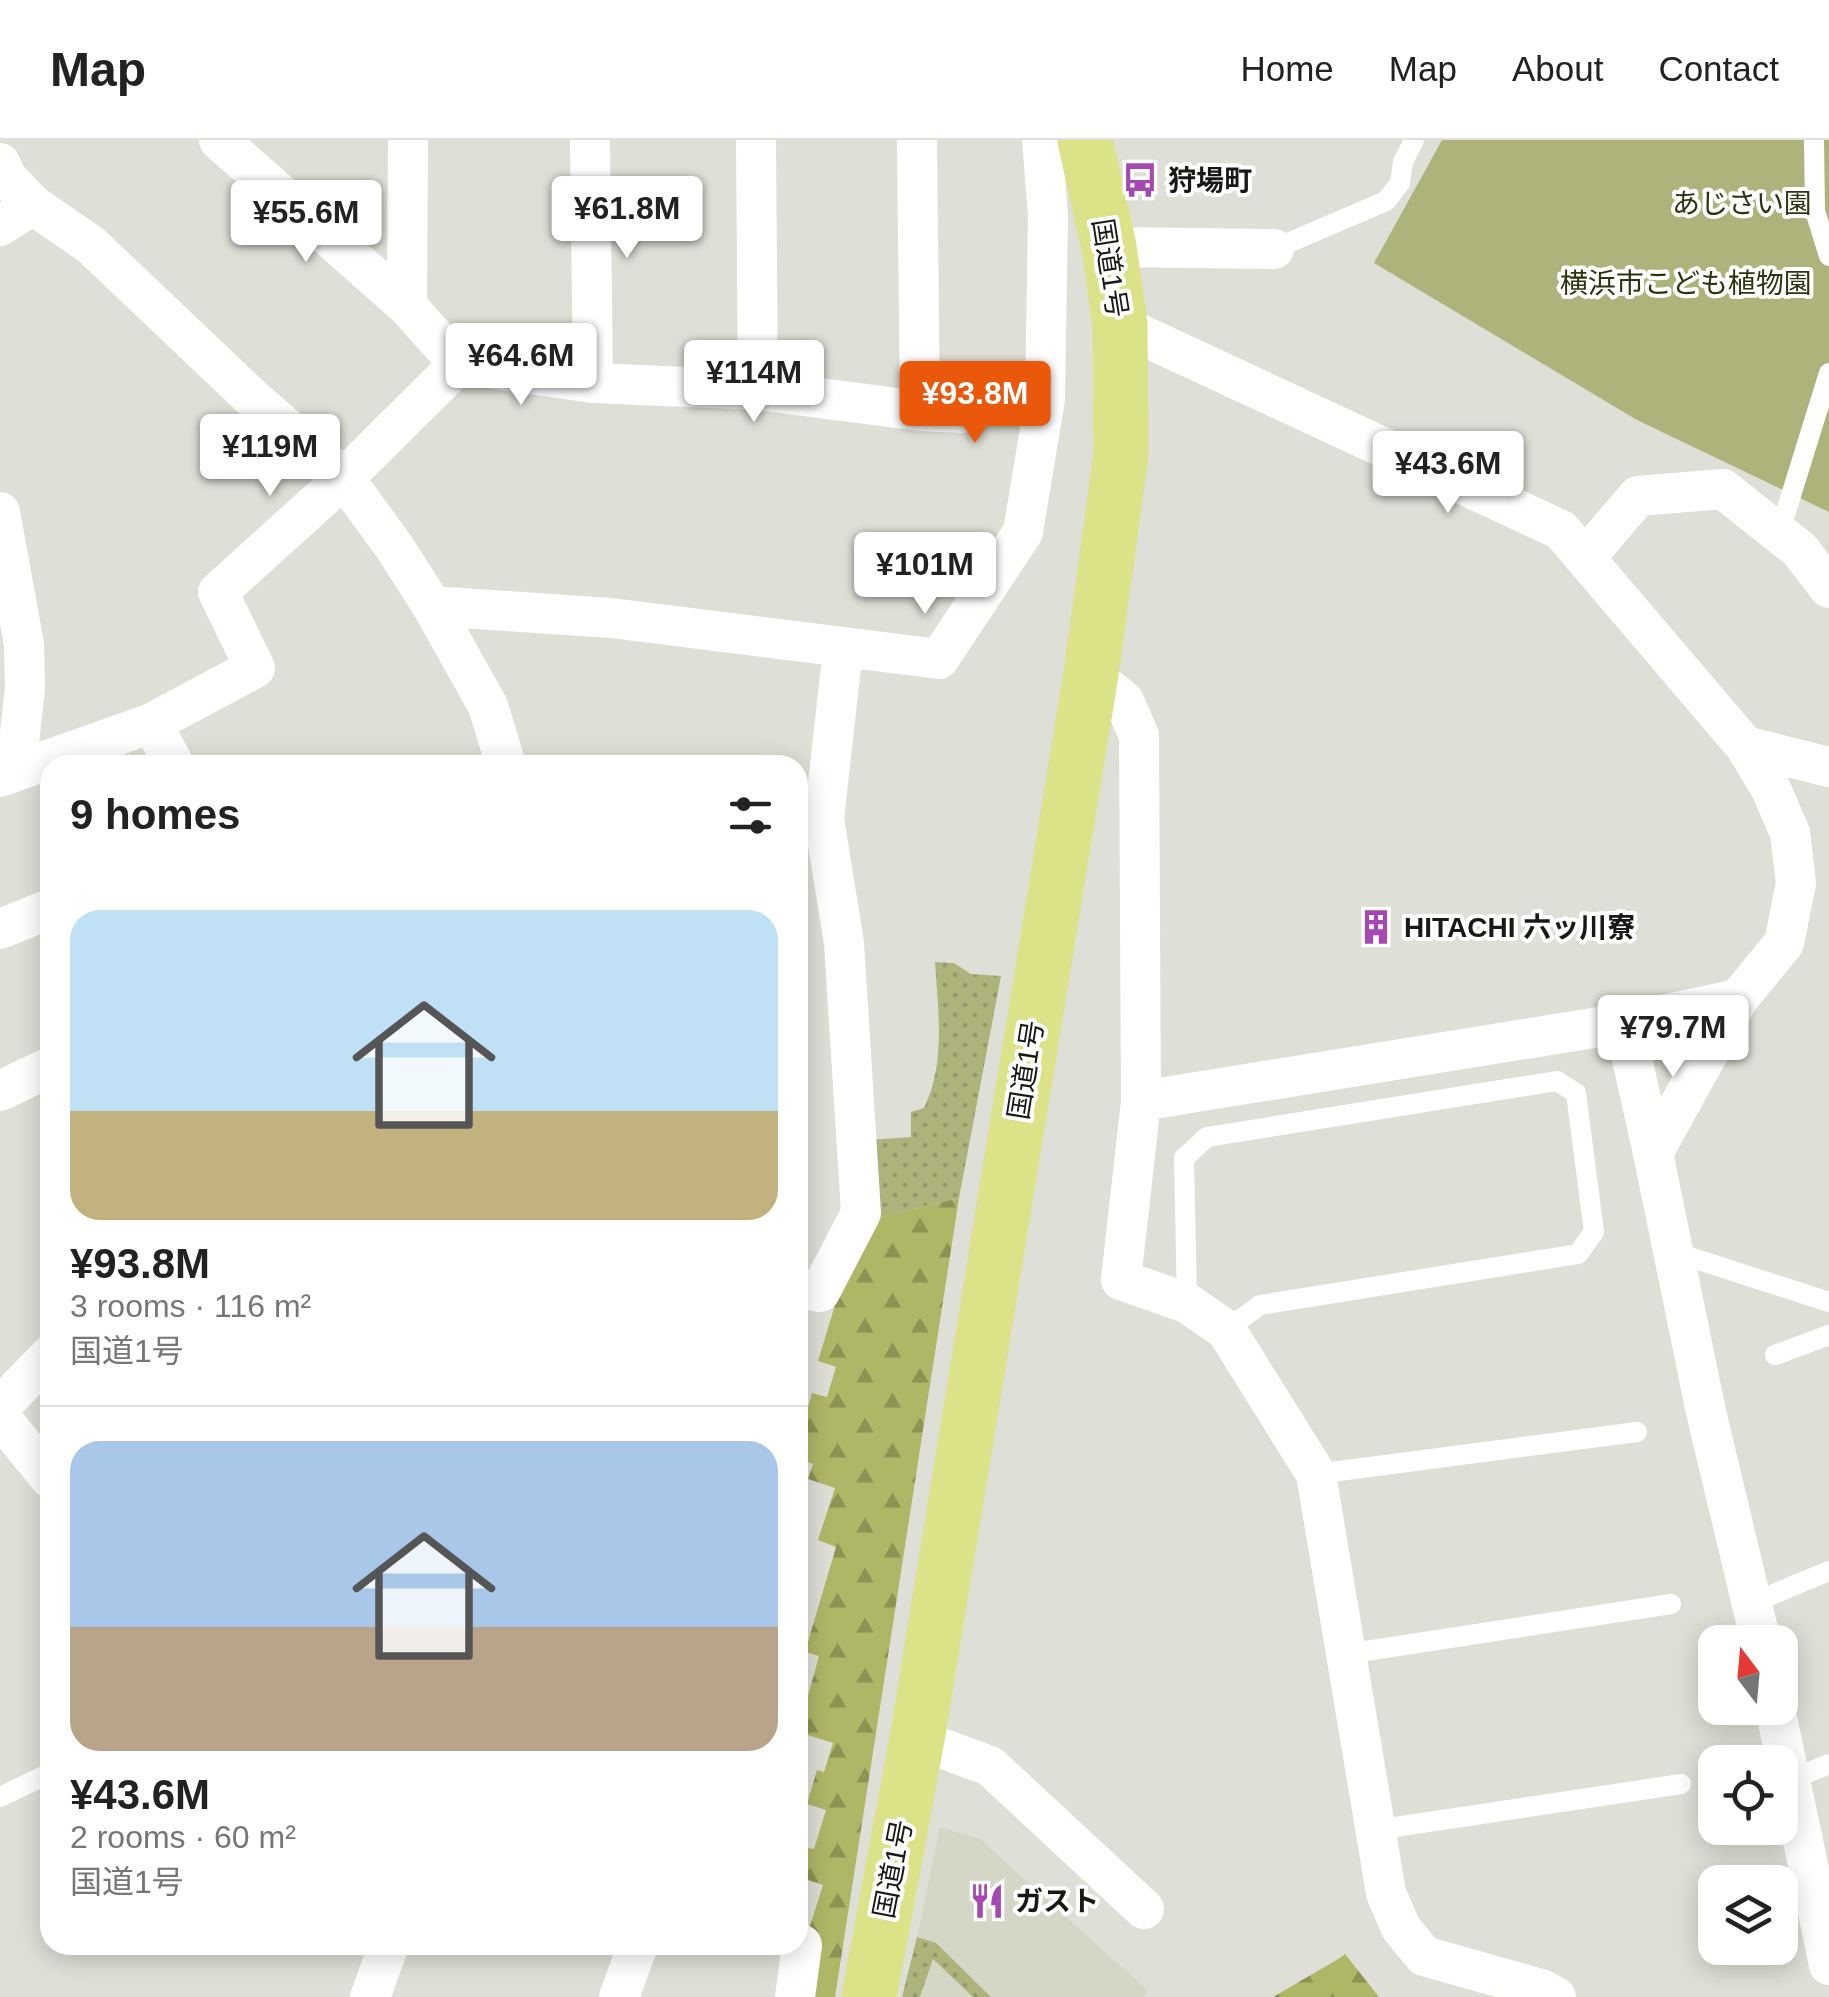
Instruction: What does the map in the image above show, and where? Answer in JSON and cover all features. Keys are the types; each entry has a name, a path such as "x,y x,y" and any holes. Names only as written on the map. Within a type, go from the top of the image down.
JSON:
{"highway":[{"name":"国道1号","path":"869,1997 917,1739 1091,674 1122,454 1120,325 1109,247 1085,140"}],"street":[{"path":"219,140 407,306 459,364 593,383 758,390 920,411 962,413 1016,396"},
{"path":"407,306 408,140"},
{"path":"590,140 593,383"},
{"path":"756,140 758,390"},
{"path":"917,140 920,411"},
{"path":"432,606 610,618 938,659 1024,532 1045,399 1048,215 1042,140"},
{"path":"0,163 8,178 16,216 91,245 344,478 432,606 488,706 503,755"},
{"path":"1109,247 1274,249"},
{"path":"1120,325 1561,530 1744,746 1771,789 1790,832 1796,883 1784,943 1738,999 1654,1153"},
{"path":"63,755 152,724 255,668 218,592 344,478 459,364"},
{"path":"1585,558 1638,496 1723,489 1800,550 1829,588"},
{"path":"0,512 24,644 25,688 8,774"},
{"path":"808,1290 820,1292 861,1213 844,943 824,818 843,649"},
{"path":"1091,674 1124,700 1138,736 1141,1100 1121,1280 1187,1304 1226,1330 1316,1474 1386,1893 1401,1928 1424,1956 1556,1997"},
{"path":"152,724 169,755"},
{"path":"1744,746 1829,767"},
{"path":"8,774 40,763"},
{"path":"0,929 40,913"},
{"path":"1141,1100 1624,1023 1738,999"},
{"path":"1624,1023 1706,1412 1757,1625"},
{"path":"0,1092 40,1072"},
{"path":"0,1407 40,1365"},
{"path":"0,1417 40,1466"},
{"path":"917,1739 990,1766 1144,1909"},
{"path":"1798,1818 1829,1964"},
{"path":"370,1997 385,1955"},
{"path":"619,1997 634,1955"},
{"path":"795,1997 801,1955"}],"lane":[{"path":"1274,249 1386,201 1400,183 1403,162 1414,140"},
{"path":"1814,140 1815,211 1829,256"},
{"path":"1779,534 1829,373"},
{"path":"1187,1304 1184,1158 1206,1138 1557,1081 1576,1094 1594,1232 1578,1254 1260,1305 1226,1330"},
{"path":"1672,1251 1829,1302"},
{"path":"1774,1355 1829,1335"},
{"path":"1316,1474 1637,1432"},
{"path":"1752,1602 1829,1571"},
{"path":"1346,1654 1670,1604"},
{"path":"1798,1777 1829,1764"},
{"path":"0,1797 40,1778"},
{"path":"1376,1830 1682,1784"}],"shaded area":[{"name":"ガスト","path":"940,1827 980,1839 1148,1991 1143,1997 991,1997 936,1943 917,1937"},
{"path":"933,1958 973,1997 920,1997"}],"green space":[{"name":"横浜市こども植物園","path":"1442,140 1829,140 1829,512 1637,420 1374,263"},
{"path":"935,962 954,963 971,974 1001,976 959,1198 872,1219 869,1140 911,1137 911,1112 924,1108 931,1091 939,1036"},
{"path":"959,1198 835,1997 803,1997 809,1929 823,1885 808,1880 808,1848 814,1849 826,1810 808,1804 808,1801 817,1770 824,1772 833,1743 808,1735 808,1696 819,1656 808,1653 808,1642 836,1547 818,1540 835,1488 808,1479 813,1464 808,1462 808,1407 812,1393 827,1397 836,1367 818,1361 835,1305 872,1219"},
{"path":"917,1937 936,1943 991,1997 973,1997 933,1959 920,1997 902,1997"},
{"path":"1345,1954 1379,1997 1273,1997 1340,1958"}],"place":[{"name":"狩場町","path":"1140,180"},
{"name":"HITACHI 六ッ川寮","path":"1376,927"},
{"name":"ガスト","path":"987,1901"}],"park label":[{"name":"あじさい園","path":"1742,203"}]}
